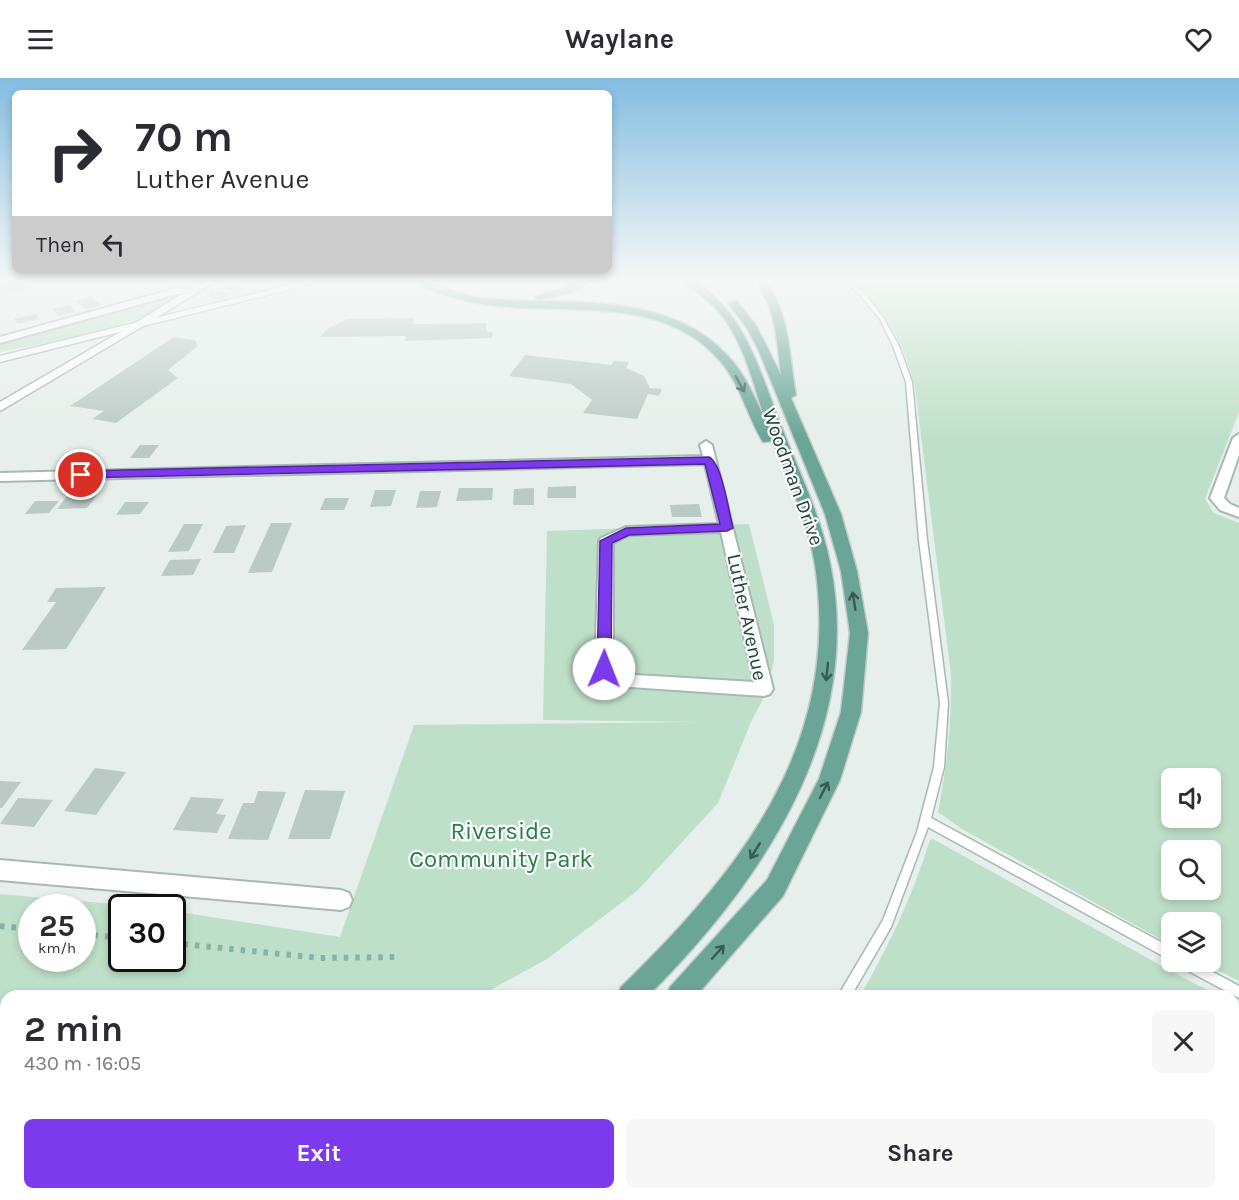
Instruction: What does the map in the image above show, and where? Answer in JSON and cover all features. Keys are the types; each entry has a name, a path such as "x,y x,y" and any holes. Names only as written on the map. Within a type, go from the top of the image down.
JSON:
{"main road":[{"path":"0,359 107,333"},
{"path":"0,407 123,333"},
{"path":"692,333 700,337 724,359 740,381 815,531"},
{"name":"Woodman Drive","path":"636,990 698,927 742,871 783,805 802,765 817,724 826,686 830,639 829,602 815,531 740,333"},
{"name":"Woodman Drive","path":"684,990 775,888 829,780 851,712 859,633 849,571 833,514 755,333"},
{"path":"782,333 789,391 799,438"}],"street":[{"path":"0,340 24,333"},
{"path":"1239,438 1217,498 1226,507 1239,513"},
{"name":"Luther Avenue","path":"706,445 717,484 764,689 615,680 604,669 606,541 626,531 727,528"},
{"path":"0,477 709,460"},
{"path":"0,870 341,900"}],"lane":[{"path":"848,990 887,923 925,820 939,767 944,704 923,540 909,382 890,333"},
{"path":"925,820 1161,949"},
{"path":"1202,972 1235,990"}],"path":[{"path":"0,926 18,928"},
{"path":"186,944 320,958 396,957"}],"green space":[{"path":"34,333 91,333 0,352 0,343"},
{"path":"894,333 1239,333 1239,412 1205,499 1214,513 1239,523 1239,981 1221,972 1221,912 1161,912 1161,939 962,829 938,812 948,744 951,675 915,387 905,356"},
{"name":"Riverside Community Park","path":"749,524 774,625 774,660 767,691 751,722 718,803 637,891 547,959 490,990 0,990 0,894 18,896 18,972 96,972 96,902 108,904 108,972 186,972 186,913 340,937 414,725 701,722 543,720 547,531"},
{"path":"933,839 1161,965 1161,972 1173,972 1207,990 863,990 900,920 930,840"}],"building":[{"path":"323,333 493,333 492,338 405,341 406,336 320,337"},
{"path":"174,337 195,340 198,346 168,370 178,378 116,423 92,419 104,411 70,406"},
{"path":"525,355 611,365 614,361 629,362 626,368 644,376 650,388 662,389 659,396 648,394 637,419 583,413 592,400 571,384 509,376"},
{"path":"140,445 159,445 149,458 130,458"},
{"path":"576,486 576,498 547,498 548,487"},
{"path":"459,488 493,488 492,500 456,501"},
{"path":"534,488 534,505 513,505 514,489"},
{"path":"375,490 396,490 391,506 370,507"},
{"path":"420,491 441,491 437,507 416,508"},
{"path":"68,495 97,495 87,508 57,509"},
{"path":"325,498 349,498 344,510 320,510"},
{"path":"35,501 59,501 49,513 25,514"},
{"path":"125,502 149,502 140,514 116,515"},
{"path":"699,504 702,517 672,517 670,505"},
{"path":"271,523 292,523 272,572 248,573"},
{"path":"184,524 203,524 189,551 168,552"},
{"path":"246,525 234,553 213,553 226,526"},
{"path":"201,559 193,575 161,576 170,560"},
{"path":"106,587 66,649 22,650 56,602 47,602 56,588"},
{"path":"95,768 126,772 96,815 64,811"},
{"path":"0,781 21,782 2,808 0,808"},
{"path":"305,790 345,791 330,839 288,839"},
{"path":"258,791 286,792 268,840 228,839 243,803 254,803"},
{"path":"191,797 224,799 216,814 226,815 217,833 173,830"},
{"path":"18,798 53,800 34,827 0,824"}],"route":[{"path":"81,475 709,460 727,528 626,531 606,541 604,669"}]}
